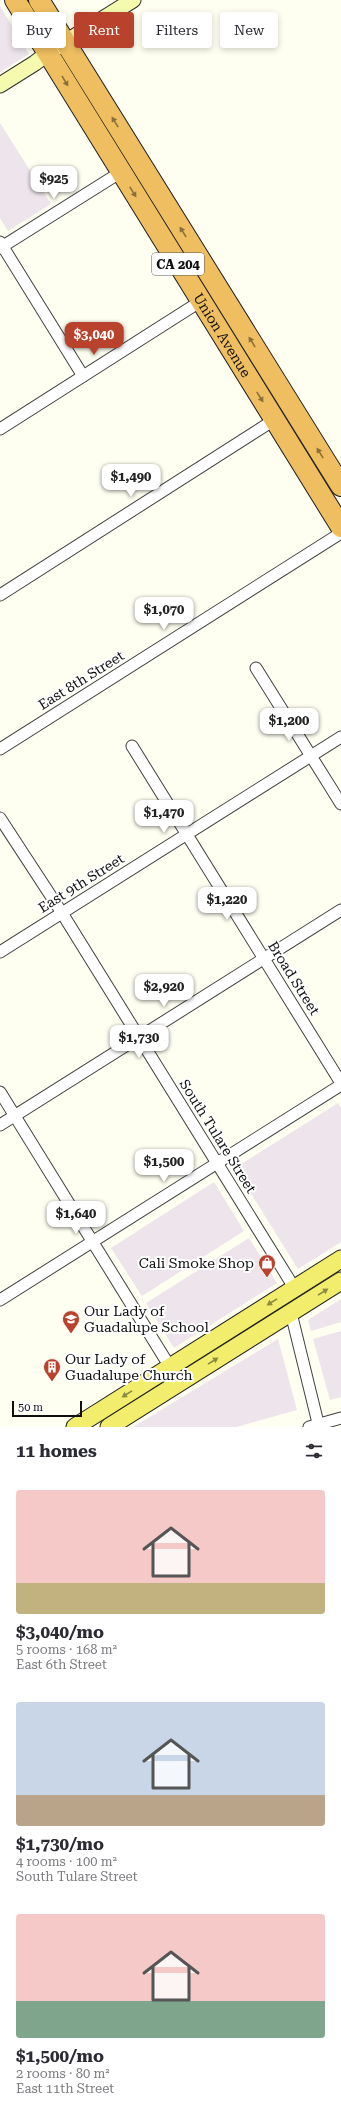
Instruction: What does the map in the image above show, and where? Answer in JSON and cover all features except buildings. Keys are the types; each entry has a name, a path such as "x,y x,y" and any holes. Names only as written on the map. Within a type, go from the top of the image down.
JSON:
{"highway":[{"name":"Union Avenue","path":"15,0 341,527"},
{"name":"Union Avenue","path":"39,0 47,12"},
{"name":"Union Avenue","path":"66,42 341,486"},
{"path":"306,471 316,474 324,481 341,507"}],"main road":[{"path":"75,1427 341,1259"},
{"path":"291,1313 294,1301 341,1259"},
{"path":"110,1427 341,1281"},
{"path":"126,1417 164,1382 170,1375 170,1367"}],"street":[{"path":"66,42 133,0"},
{"path":"0,86 56,48"},
{"path":"83,376 1,245 121,172"},
{"path":"0,429 201,301"},
{"path":"0,595 274,420"},
{"name":"East 8th Street","path":"0,749 341,533"},
{"path":"256,668 341,804"},
{"name":"East 9th Street","path":"0,952 341,737"},
{"name":"Broad Street","path":"132,746 341,1084"},
{"name":"South Tulare Street","path":"0,818 62,912 295,1289"},
{"path":"0,1125 341,910"},
{"path":"0,1300 341,1084"},
{"path":"0,1092 170,1367"},
{"path":"291,1313 316,1426 341,1418"}],"shaded area":[{"path":"0,6 12,26 12,48 25,48 29,54 0,72"},
{"path":"0,123 51,204 8,231 0,218"},
{"path":"338,1103 341,1108 341,1242 298,1269 235,1168"},
{"path":"214,1182 244,1231 142,1296 111,1248"},
{"path":"249,1238 277,1283 174,1348 146,1303"},
{"path":"341,1299 341,1322 311,1331 308,1320"},
{"path":"341,1331 341,1397 330,1400 313,1339"},
{"path":"278,1339 297,1410 236,1427 133,1427"}],"place":[{"name":"Cali Smoke Shop","path":"267,1278"},
{"name":"Our Lady of Guadalupe School","path":"71,1334"},
{"name":"Our Lady of Guadalupe Church","path":"52,1382"}]}
